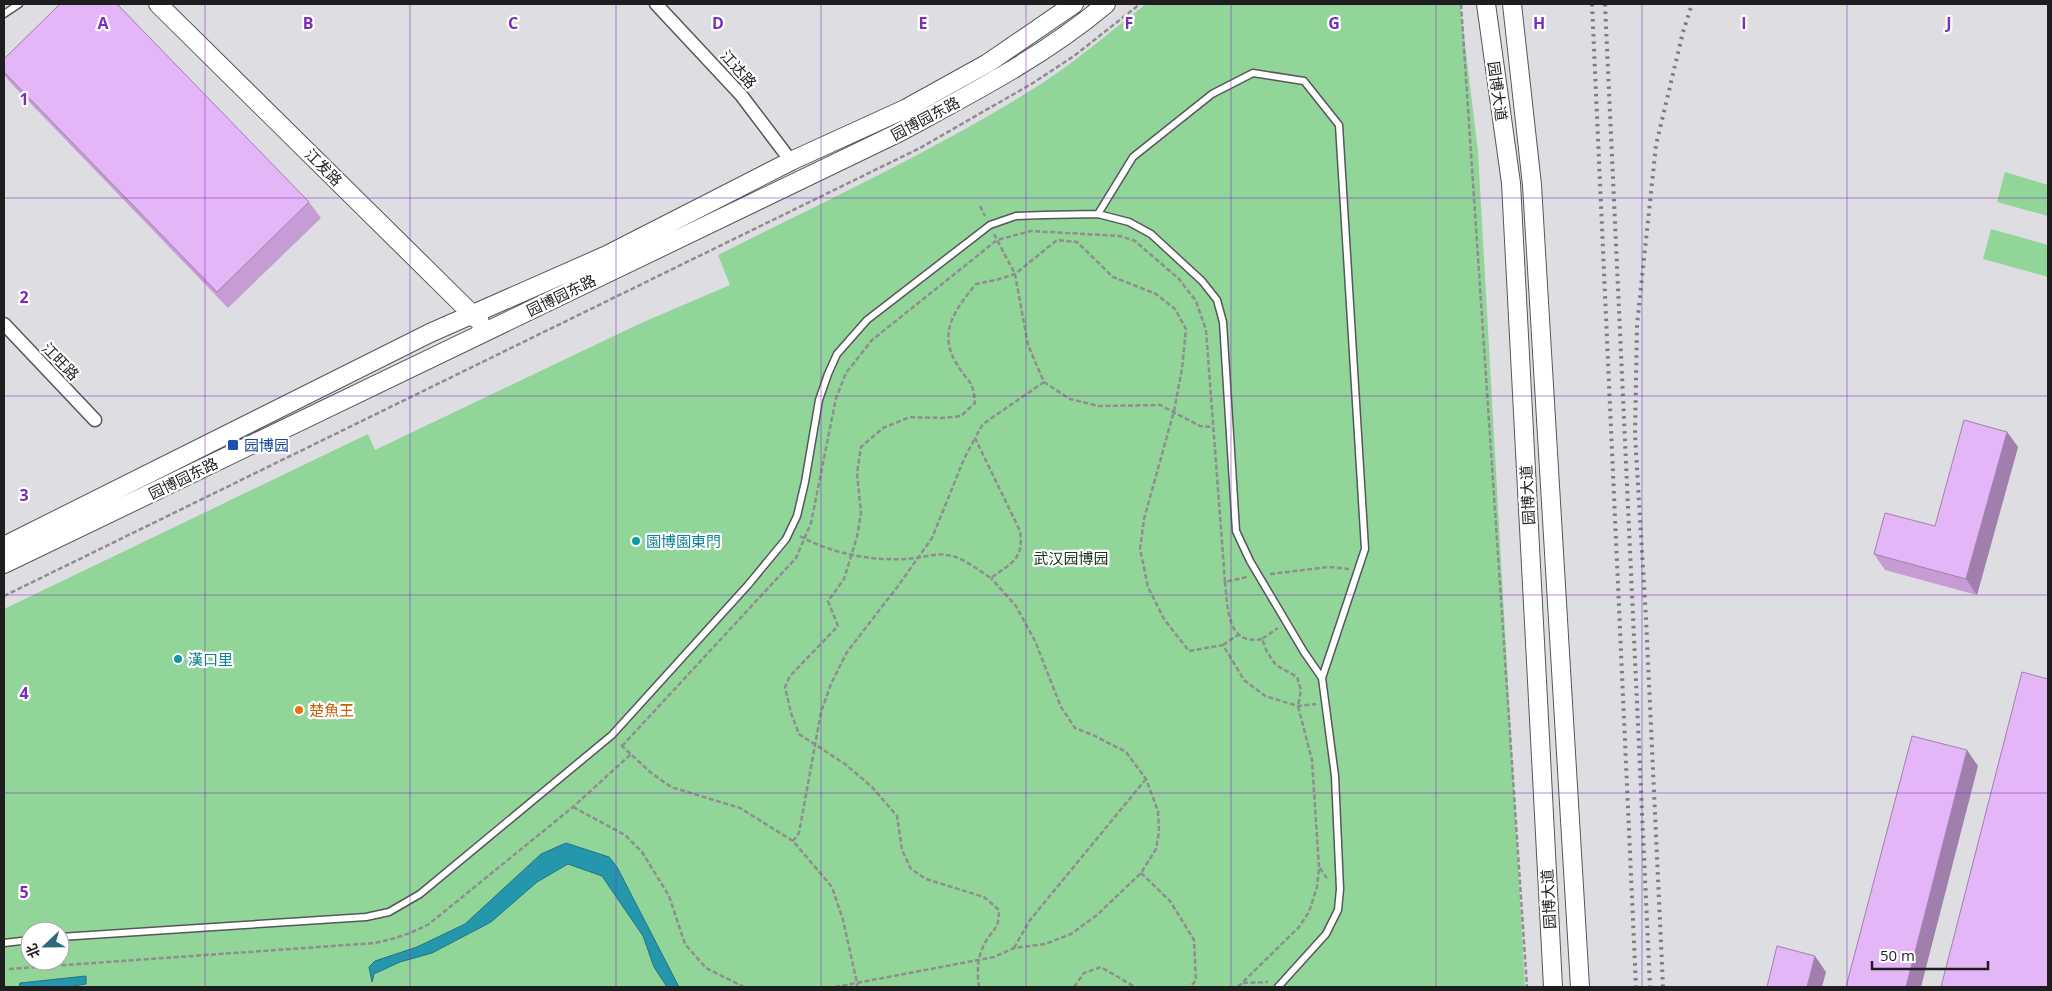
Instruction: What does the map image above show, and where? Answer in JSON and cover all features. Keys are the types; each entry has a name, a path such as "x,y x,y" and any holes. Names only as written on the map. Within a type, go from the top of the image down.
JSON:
{"main road":[{"name":"江发路","path":"158,4 488,330"},
{"name":"园博园东路","path":"4,546 421,338 607,255 791,161 937,93 988,63 1074,4"},
{"name":"园博园东路","path":"4,564 898,134 1024,64 1106,4"},
{"name":"园博大道","path":"1486,4 1511,183 1553,987"},
{"name":"园博大道","path":"1512,4 1532,185 1580,987"}],"street":[{"name":"江达路","path":"656,4 741,95 791,161"},
{"name":"江旺路","path":"4,324 95,420"}],"lane":[{"path":"4,14 19,4"},
{"path":"1098,214 1133,157 1212,94 1253,73 1304,81 1339,125 1365,548 1322,678"},
{"path":"70,936 366,917 389,912 420,894 612,735 748,585 786,539 797,516 805,482 819,400 828,374 837,354 867,320 990,226 1016,216 1098,214 1129,222 1151,234 1202,281 1217,300 1223,322 1236,531 1257,574 1322,678 1335,776 1340,889 1338,910 1326,934 1278,987"},
{"path":"4,943 20,941"}],"path":[{"path":"4,596 920,148 1033,83 1074,56 1140,4"},
{"path":"1461,4 1527,987"},
{"path":"980,206 1016,274 1028,345 1044,382 1070,400 1099,406 1160,405 1200,426 1213,427"},
{"path":"857,987 843,920 832,887 793,841 740,808 671,787 650,772 622,746 796,558 811,523 836,398 846,373 872,340 997,240 1030,230 1120,236 1135,241 1180,279 1196,301 1206,330 1229,621 1238,635 1252,641 1262,639 1278,629 1274,621"},
{"path":"979,987 978,960 984,944 999,924 999,910 984,897 926,879 911,869 902,850 897,816 872,787 845,764 799,734 791,713 786,687 790,676 838,626 828,601 844,579 857,537 861,512 857,473 861,447 883,428 910,418 961,416 975,403 973,386 959,369 948,346 948,327 958,305 976,284 1016,274 1057,240 1077,242 1113,277 1156,294 1175,309 1186,330 1182,369 1174,411 1144,519 1140,549 1148,587 1164,619 1189,651 1223,645 1238,635"},
{"path":"793,841 799,833 821,712 831,684 847,652 919,558 932,538 964,459 983,424 1044,382"},
{"path":"976,438 1020,531 1022,545 1019,557 991,578"},
{"path":"790,530 828,549 852,555 891,560 946,554 967,562 991,578 1016,606 1035,641 1060,707 1075,728 1126,752 1146,779 1158,811 1159,832 1156,849 1141,873 1097,915 1070,934 1046,944 1014,948 994,957 835,987"},
{"path":"1257,574 1276,574 1329,567 1358,569"},
{"path":"1225,582 1248,576 1252,584"},
{"path":"1238,987 1299,927 1309,912 1317,888 1319,868 1312,760 1298,706 1302,690 1297,677 1276,665 1267,652 1262,639"},
{"path":"1223,645 1244,680 1265,696 1298,706 1326,702"},
{"path":"1014,948 1030,920 1146,779"},
{"path":"573,808 625,835 642,852 669,896 685,944 706,968 744,987"},
{"path":"1319,868 1328,880 1330,887"},
{"path":"1141,873 1170,901 1194,940 1196,980 1190,987"},
{"path":"1074,987 1084,973 1101,967 1135,987"},
{"path":"1242,983 1267,983 1273,976"}],"green space":[{"name":"武汉园博园","path":"1146,4 1460,4 1478,151 1525,987 4,987 4,609 368,434 375,450 639,324 730,285 718,255 883,173 965,129 1044,82"},
{"path":"2005,172 2048,185 2048,216 1997,202"},
{"path":"1991,229 2048,245 2048,277 1983,259"}],"water":[{"path":"566,843 609,857 617,867 679,987 667,987 654,967 643,936 602,876 568,864 537,882 491,922 432,953 400,962 374,974 372,982 369,967 375,961 417,947 465,924 541,854"},
{"path":"86,976 86,984 67,987 19,987 20,983"}],"building":[{"path":"60,4 117,4 309,202 217,292 4,72 4,59"},
{"path":"1964,420 2007,432 1966,579 1874,554 1885,513 1935,526"},
{"path":"2022,672 2048,679 2048,987 1941,987"},
{"path":"1912,736 1967,750 1906,987 1846,987"},
{"path":"1777,946 1815,956 1807,987 1767,987"}],"railway":[{"path":"1592,4 1636,987"},
{"path":"1605,4 1650,987"},
{"path":"1663,987 1646,618 1635,435 1637,325 1656,145 1683,32 1692,4"}],"place":[{"name":"园博园","path":"233,445"},
{"name":"園博園東門","path":"636,541"},
{"name":"漢口里","path":"178,659"},
{"name":"楚魚王","path":"299,710"}]}
